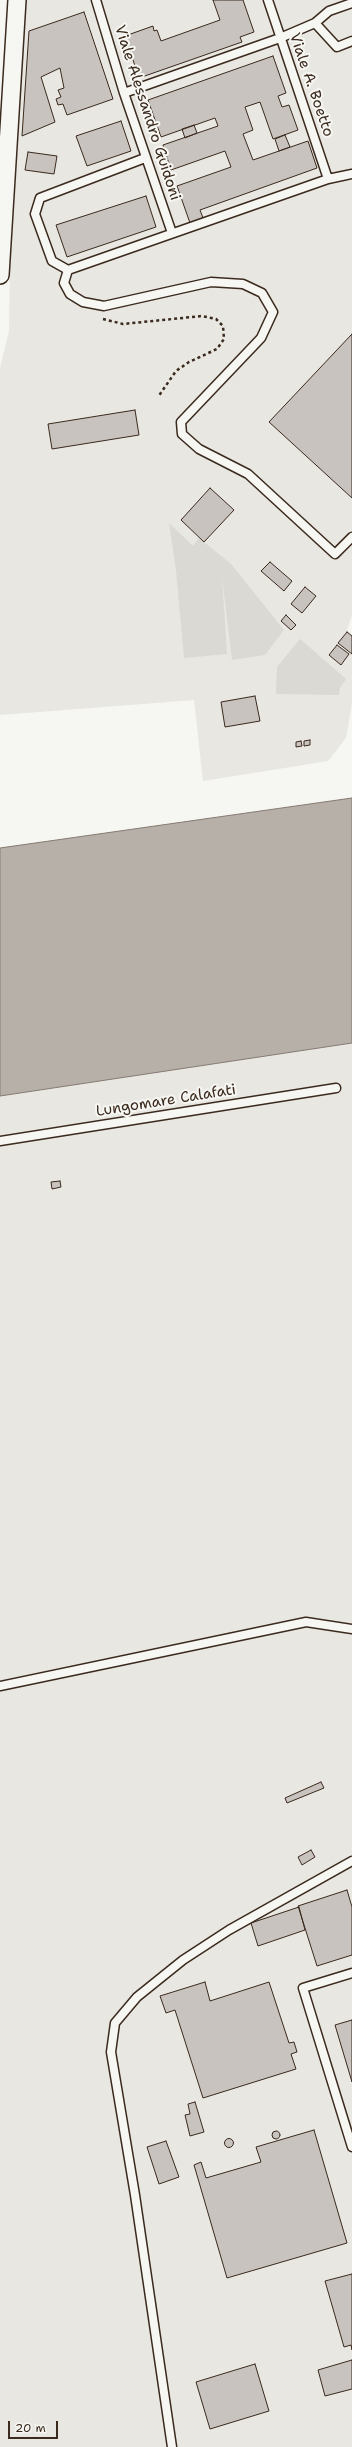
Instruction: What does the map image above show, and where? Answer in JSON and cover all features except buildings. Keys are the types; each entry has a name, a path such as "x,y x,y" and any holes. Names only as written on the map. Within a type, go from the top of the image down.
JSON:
{"street":[{"path":"0,275 17,0"}],"lane":[{"name":"Viale Alessandro Guidoni","path":"96,0 145,158 172,233"},
{"name":"Viale A. Boetto","path":"268,0 328,179"},
{"path":"124,93 280,38 315,23 329,11 352,3"},
{"path":"315,23 337,47 352,41"},
{"path":"145,158 40,198 35,214 52,261 68,270 328,179 352,174"},
{"path":"68,270 64,283 70,294 83,302 104,306 211,282 243,284 262,293 273,312 261,338 181,422 182,434 200,449 248,474 335,554 352,537"},
{"name":"Lungomare Calafati","path":"0,1142 336,1088"},
{"path":"0,1686 306,1622 352,1629"},
{"path":"172,2447 135,2195 111,2052 115,2023 137,1997 183,1960 229,1930 352,1861"},
{"path":"352,1973 303,1988 352,2147"}],"path":[{"path":"102,319 123,324 202,316 216,319 224,326 224,339 216,349 189,362 176,371 158,397"}],"shaded area":[{"path":"25,0 352,0 352,615 347,630 352,635 352,703 346,738 328,761 203,781 194,700 0,715 0,368 9,331 11,185"},
{"path":"169,523 193,546 199,538 231,564 284,630 265,655 232,660 222,577 227,654 184,658 176,570"},
{"path":"300,639 346,679 340,688 339,695 276,694 277,667"},
{"path":"352,798 352,1043 0,1096 0,848"},
{"path":"352,1043 352,2447 0,2447 0,1096"}]}
